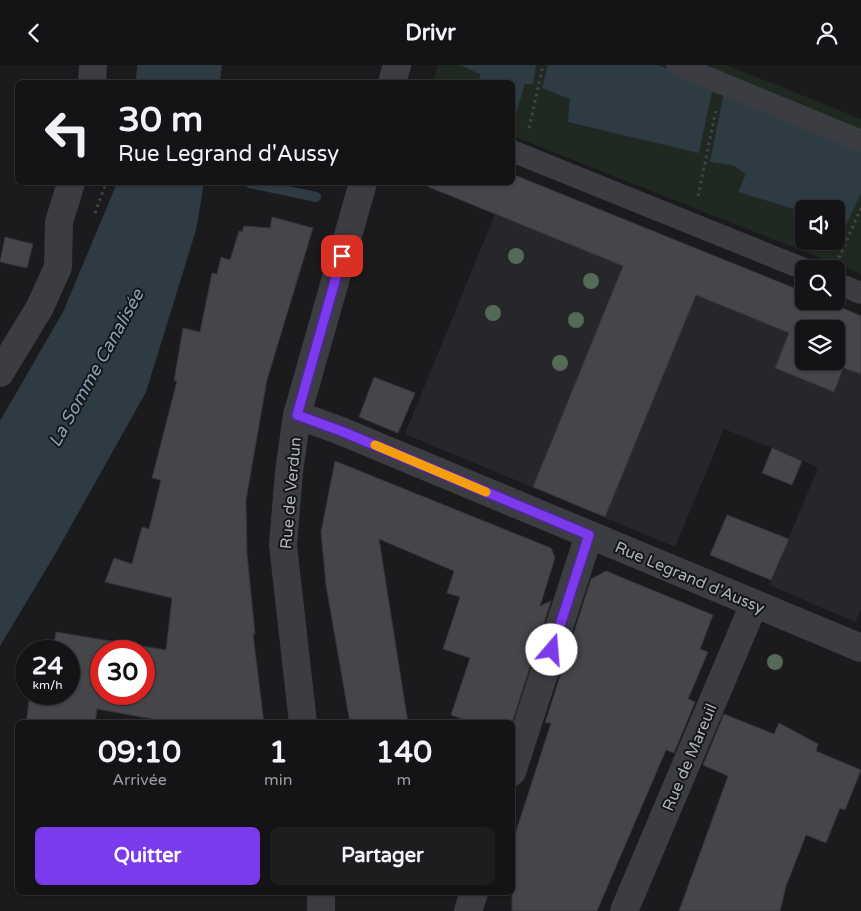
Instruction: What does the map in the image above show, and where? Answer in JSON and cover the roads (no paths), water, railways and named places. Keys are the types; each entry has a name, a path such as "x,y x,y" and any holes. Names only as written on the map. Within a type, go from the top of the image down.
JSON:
{"street":[{"path":"92,80 93,65"},
{"path":"393,80 397,65"},
{"path":"678,65 861,141"},
{"path":"517,153 795,265"},
{"path":"0,373 40,307 58,267 59,222 70,185"},
{"name":"Rue de Verdun","path":"303,720 283,545 297,415 362,185"},
{"path":"845,287 861,293"},
{"name":"Rue Legrand d'Aussy","path":"297,415 341,431 861,648"},
{"path":"515,764 589,535"},
{"name":"Rue de Mareuil","path":"624,911 754,604"},
{"path":"321,895 321,911"},
{"path":"468,911 473,895"}],"water":[{"path":"137,65 222,65 220,80 136,80"},
{"path":"460,65 536,65 533,84 525,84 515,116 515,80 480,80 480,74"},
{"path":"548,65 658,65 713,86 699,153 568,122 570,99 542,88"},
{"path":"724,92 861,149 861,193 846,225 845,200 795,200 795,209 738,192 746,174 733,165 710,162"},
{"name":"La Somme Canalisée","path":"116,185 204,185 196,230 146,392 54,556 0,646 0,421 63,312"}],"waterway":[{"path":"259,185 316,197"}]}
